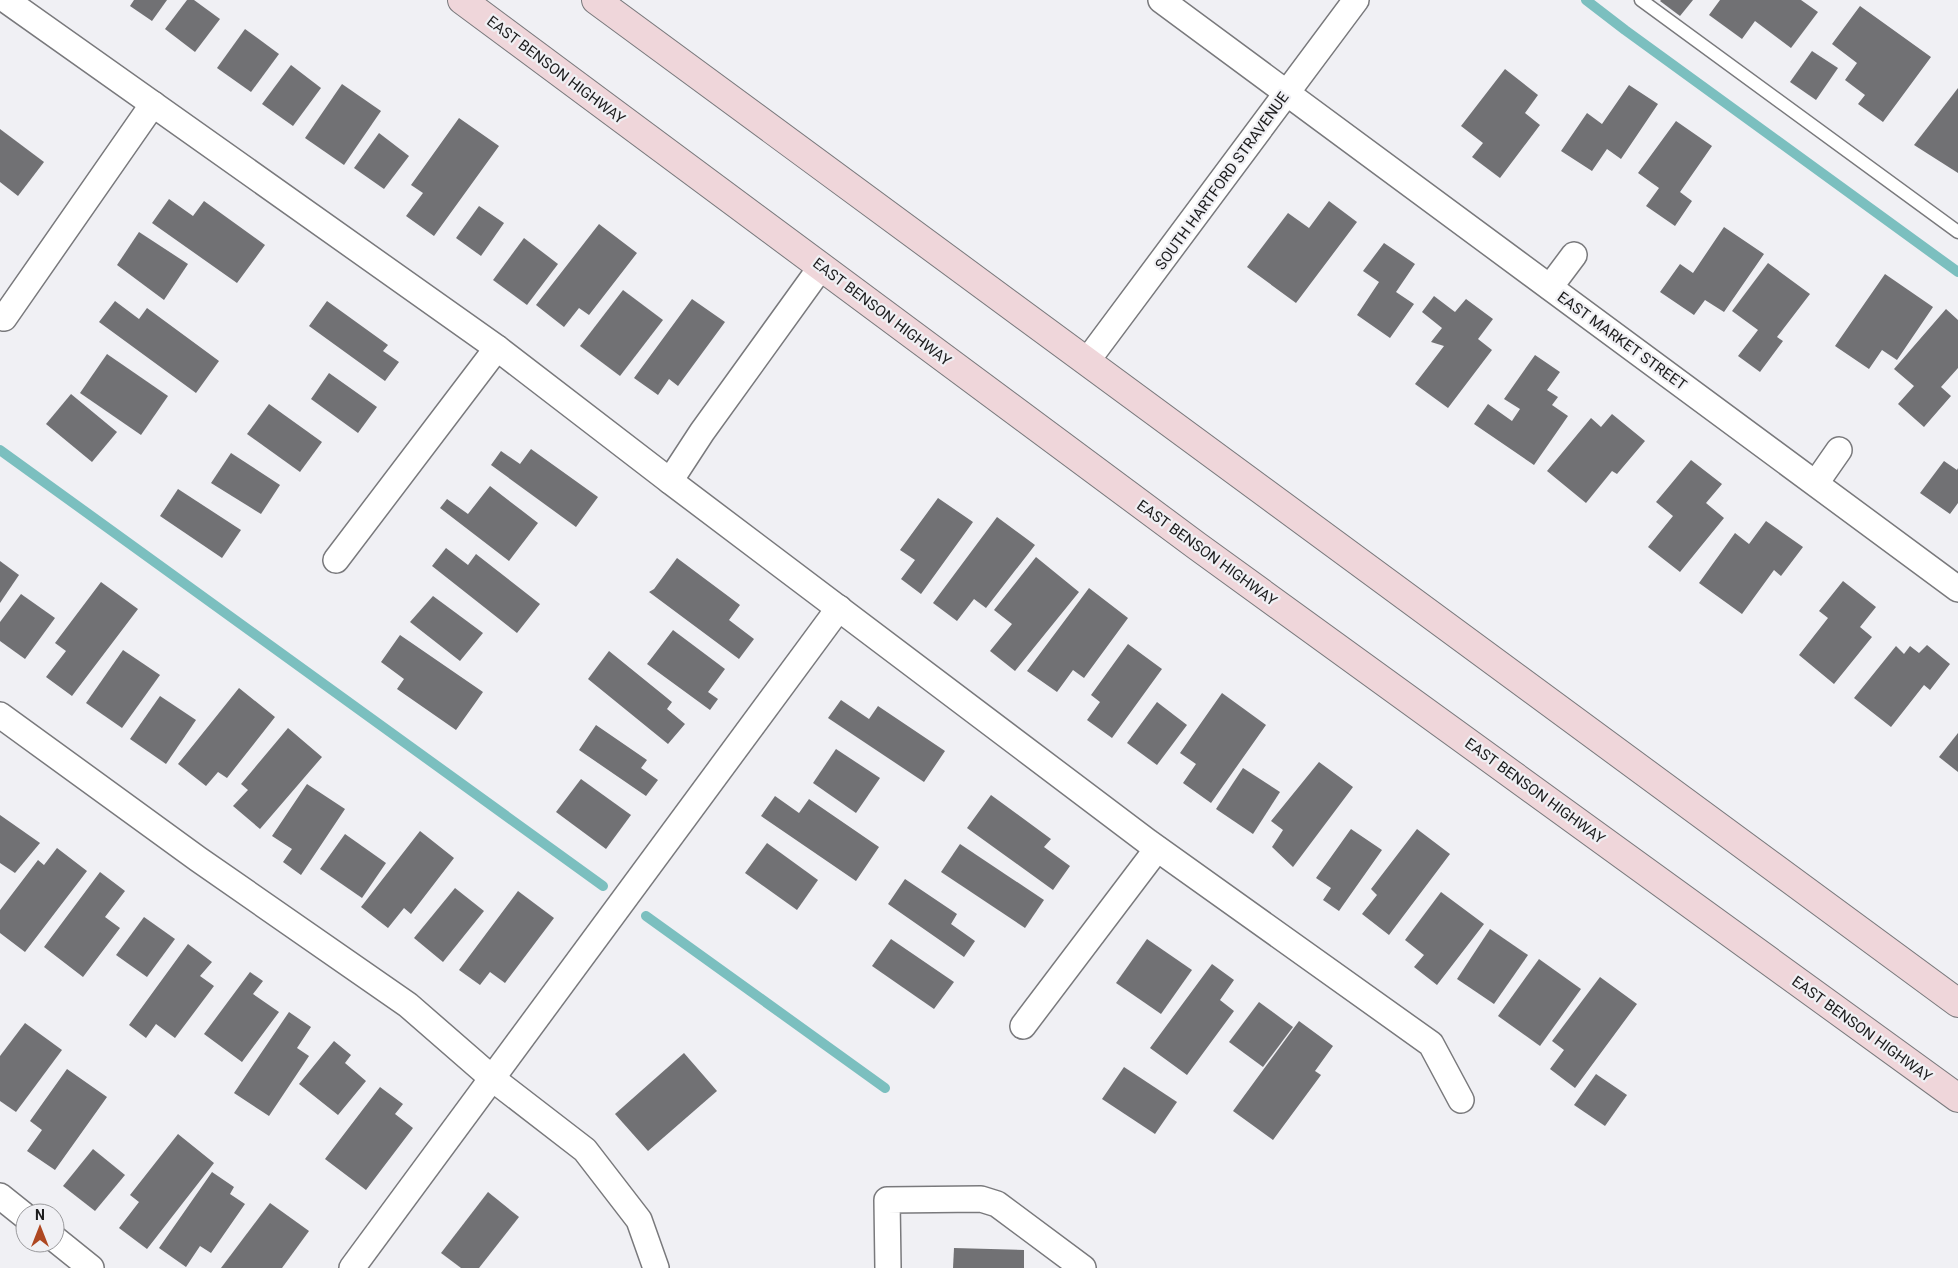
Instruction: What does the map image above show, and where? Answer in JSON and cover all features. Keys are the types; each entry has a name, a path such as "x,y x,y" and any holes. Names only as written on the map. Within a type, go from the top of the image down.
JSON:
{"main road":[{"name":"EAST BENSON HIGHWAY","path":"462,0 1205,552 1958,1098"},
{"path":"596,0 1958,1003"}],"street":[{"path":"6,0 497,348 1157,849 1431,1044 1461,1100"},
{"name":"EAST MARKET STREET","path":"1161,0 1958,589"},
{"name":"SOUTH HARTFORD STRAVENUE","path":"1087,361 1356,0"},
{"path":"4,318 153,104"},
{"path":"1550,288 1574,255"},
{"path":"670,481 702,432 821,267"},
{"path":"336,560 497,348"},
{"path":"1816,483 1839,450"},
{"path":"352,1268 839,608"},
{"path":"0,715 198,859 408,1006 493,1079 585,1150 639,1220 656,1268"},
{"path":"1023,1026 1157,849"},
{"path":"0,1196 15,1208"},
{"path":"888,1268 887,1200 981,1199 997,1204 1083,1268"},
{"path":"65,1248 91,1268"}],"lane":[{"path":"1641,0 1958,232"}],"building":[{"path":"134,0 167,0 152,21 130,6"},
{"path":"187,0 194,0 220,19 195,52 165,29"},
{"path":"1661,0 1693,0 1680,16"},
{"path":"1720,0 1801,0 1818,12 1791,48 1755,21 1742,39 1709,15"},
{"path":"1860,6 1931,57 1883,122 1858,104 1865,95 1845,80 1857,63 1832,44"},
{"path":"245,29 279,54 251,92 217,68"},
{"path":"1812,51 1838,68 1816,100 1790,82"},
{"path":"291,65 321,88 293,126 262,104"},
{"path":"1505,69 1538,95 1525,113 1540,125 1500,178 1472,157 1483,143 1461,126"},
{"path":"342,84 381,111 344,165 305,138"},
{"path":"1629,85 1658,104 1621,159 1607,149 1592,171 1561,151 1587,113 1602,124"},
{"path":"1958,88 1958,173 1914,145"},
{"path":"459,118 499,146 434,236 406,216 423,193 411,185"},
{"path":"1676,121 1712,146 1680,192 1692,201 1675,226 1646,206 1659,188 1638,173"},
{"path":"0,129 44,162 18,196 0,182"},
{"path":"379,133 409,156 384,189 354,168"},
{"path":"169,199 193,216 204,201 265,245 237,283 152,223"},
{"path":"1329,201 1357,222 1296,303 1247,267 1288,213 1309,228"},
{"path":"479,206 504,223 481,256 456,238"},
{"path":"599,224 637,253 589,315 579,308 564,327 536,305"},
{"path":"1724,227 1764,254 1724,312 1705,300 1694,315 1660,292 1680,264 1693,273"},
{"path":"139,232 188,264 164,300 117,265"},
{"path":"524,238 558,264 527,305 493,280"},
{"path":"1384,243 1415,264 1396,292 1414,304 1390,338 1357,315 1379,282 1363,271"},
{"path":"1768,263 1810,294 1777,337 1783,341 1760,372 1738,356 1758,330 1732,311"},
{"path":"1885,274 1933,307 1897,360 1882,350 1869,369 1835,346"},
{"path":"623,290 663,320 620,376 580,346"},
{"path":"1434,296 1455,312 1466,299 1493,319 1478,339 1492,350 1448,408 1415,384 1444,346 1431,342 1442,328 1422,312"},
{"path":"692,299 725,322 678,386 669,379 658,395 634,378"},
{"path":"115,301 139,319 147,308 219,361 196,393 99,322"},
{"path":"327,301 388,345 383,351 399,362 385,381 309,326"},
{"path":"1946,309 1958,320 1958,368 1941,387 1951,396 1924,427 1898,404 1914,386 1894,369"},
{"path":"107,354 168,396 141,435 80,393"},
{"path":"1535,355 1560,372 1547,390 1558,397 1552,405 1568,416 1534,465 1474,424 1488,404 1512,421 1520,409 1504,399"},
{"path":"329,373 377,407 358,433 311,399"},
{"path":"71,394 117,432 92,462 46,424"},
{"path":"269,404 322,442 300,472 247,434"},
{"path":"1612,414 1645,441 1617,474 1612,471 1586,503 1547,471 1591,418 1601,427"},
{"path":"531,449 598,497 576,527 491,465 501,451 520,464"},
{"path":"231,453 280,485 261,514 211,483"},
{"path":"1691,460 1722,484 1706,503 1724,518 1680,572 1648,547 1673,516 1656,502"},
{"path":"1944,461 1957,470 1958,468 1958,503 1950,514 1920,493"},
{"path":"490,486 538,523 509,561 440,508 447,499 468,514"},
{"path":"178,489 241,530 222,558 160,516"},
{"path":"938,498 973,522 921,594 901,579 915,560 900,550"},
{"path":"997,517 1035,545 986,608 974,599 957,621 933,603"},
{"path":"1766,521 1803,547 1781,576 1774,570 1742,614 1699,583 1735,533 1749,544"},
{"path":"446,548 468,565 476,554 540,604 517,633 432,566"},
{"path":"1036,557 1079,592 1015,671 990,651 1012,624 994,610"},
{"path":"677,558 740,605 729,620 754,639 739,659 649,592 654,589"},
{"path":"0,561 19,575 0,603"},
{"path":"1843,581 1876,607 1860,627 1872,637 1834,684 1799,655 1828,618 1819,611"},
{"path":"101,582 138,609 72,696 46,677 66,651 55,643"},
{"path":"1089,588 1128,618 1084,678 1073,670 1057,692 1027,671"},
{"path":"21,594 55,618 25,659 0,641 0,622"},
{"path":"433,596 483,633 460,661 410,622"},
{"path":"673,630 725,669 708,692 718,699 710,710 647,664"},
{"path":"400,635 483,692 456,730 397,689 404,679 381,662"},
{"path":"1128,644 1162,669 1112,738 1087,720 1100,702 1091,695"},
{"path":"1927,645 1950,664 1930,690 1924,685 1891,727 1854,698 1896,646 1904,654 1910,646 1919,653"},
{"path":"123,650 160,675 122,728 86,703"},
{"path":"609,651 672,702 667,709 685,724 668,744 588,679"},
{"path":"239,688 275,717 227,778 218,772 206,786 178,764"},
{"path":"1222,693 1266,725 1211,803 1183,783 1196,764 1180,753"},
{"path":"160,696 196,720 166,764 130,739"},
{"path":"841,700 869,719 878,706 945,751 924,782 828,718"},
{"path":"1157,702 1187,725 1157,765 1127,743"},
{"path":"596,725 647,760 641,768 658,780 646,796 579,750"},
{"path":"288,728 322,757 260,829 233,806 248,790 241,784"},
{"path":"1958,733 1958,772 1939,757"},
{"path":"836,749 880,778 856,813 813,783"},
{"path":"1319,762 1353,787 1293,867 1272,847 1283,830 1271,821"},
{"path":"1243,768 1280,792 1253,834 1216,809"},
{"path":"581,779 631,815 606,849 556,812"},
{"path":"307,784 345,809 301,875 283,862 292,849 272,836"},
{"path":"991,795 1051,839 1044,847 1070,866 1053,890 967,828"},
{"path":"775,796 799,813 809,799 879,847 856,881 761,816"},
{"path":"0,815 40,843 15,873 0,863"},
{"path":"1351,829 1382,850 1339,911 1323,900 1331,888 1316,878"},
{"path":"1417,829 1450,854 1389,935 1362,914 1377,895 1371,889"},
{"path":"420,831 454,858 411,914 404,908 388,928 361,907"},
{"path":"345,834 386,863 362,898 320,869"},
{"path":"767,843 818,880 797,910 745,873"},
{"path":"960,844 1044,900 1025,928 941,872"},
{"path":"57,848 87,871 25,952 0,933 0,910 38,860 44,865"},
{"path":"100,872 125,891 105,917 120,928 83,977 44,947"},
{"path":"905,879 957,914 951,924 975,941 964,957 888,904"},
{"path":"455,888 484,911 443,962 414,938"},
{"path":"518,891 554,918 505,983 490,972 480,985 459,970"},
{"path":"1441,892 1484,924 1437,985 1414,967 1424,955 1405,940"},
{"path":"144,917 175,939 147,977 116,955"},
{"path":"1490,929 1528,955 1494,1004 1457,979"},
{"path":"891,939 954,982 934,1009 872,966"},
{"path":"1147,939 1192,970 1161,1014 1116,983"},
{"path":"188,944 212,962 200,976 214,986 175,1038 156,1024 146,1038 129,1025"},
{"path":"1539,959 1581,989 1540,1046 1498,1016"},
{"path":"1212,964 1234,980 1220,1000 1234,1011 1187,1075 1150,1048"},
{"path":"250,972 263,981 253,994 279,1012 242,1062 204,1034"},
{"path":"1600,977 1637,1004 1575,1088 1550,1069 1564,1050 1552,1041"},
{"path":"1259,1002 1293,1027 1263,1067 1229,1042"},
{"path":"289,1012 311,1027 297,1048 309,1056 269,1116 234,1093"},
{"path":"1299,1021 1333,1046 1315,1071 1321,1075 1273,1140 1233,1111"},
{"path":"25,1023 62,1050 16,1112 0,1101 0,1056"},
{"path":"334,1041 351,1055 345,1063 366,1081 338,1115 299,1084"},
{"path":"684,1053 717,1091 648,1151 615,1114"},
{"path":"1124,1067 1177,1102 1155,1134 1102,1099"},
{"path":"67,1069 107,1097 55,1170 27,1151 42,1130 30,1121"},
{"path":"1596,1074 1627,1095 1605,1126 1574,1105"},
{"path":"380,1087 403,1104 395,1114 413,1128 366,1190 325,1159"},
{"path":"178,1134 214,1163 147,1249 119,1228 139,1202 130,1195"},
{"path":"93,1149 125,1175 95,1211 63,1186"},
{"path":"212,1172 234,1187 230,1194 245,1204 211,1253 200,1246 186,1267 159,1248"},
{"path":"488,1192 519,1217 479,1268 461,1268 441,1253"},
{"path":"270,1203 309,1231 282,1268 221,1268"},
{"path":"954,1248 1024,1250 1024,1268 953,1268"}],"waterway":[{"path":"1586,0 1958,272"},
{"path":"0,450 603,886"},
{"path":"646,916 885,1088"}]}
